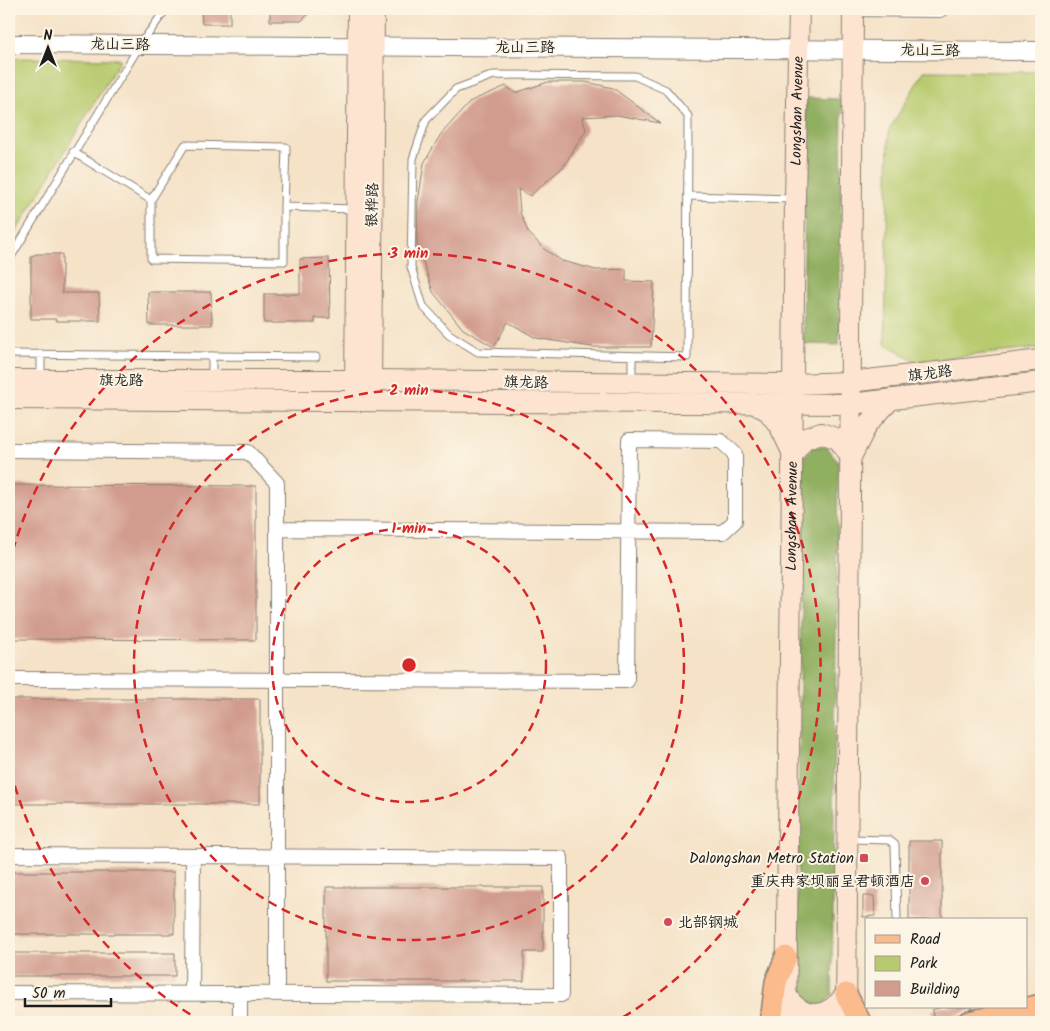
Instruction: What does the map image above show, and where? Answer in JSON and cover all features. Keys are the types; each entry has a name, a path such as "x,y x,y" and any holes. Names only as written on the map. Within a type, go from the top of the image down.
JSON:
{"main road":[{"name":"银桦路","path":"358,9 366,46 363,401"},
{"name":"银桦路","path":"363,380 357,209 366,46 374,9"},
{"name":"Longshan Avenue","path":"786,1022 795,199 799,9"},
{"path":"846,1022 849,839 853,10"},
{"name":"旗龙路","path":"9,380 363,380 632,392 793,394 850,382 1041,360"},
{"path":"9,399 363,401 632,392 753,403 793,394 850,404 1041,382"},
{"path":"851,457 867,425 890,399"},
{"path":"753,403 768,411 780,426 793,454 804,440 821,433 838,440 851,457"},
{"path":"771,1022 776,982 786,957"},
{"path":"786,995 796,1008 812,1014 823,1013 832,1009 846,994"},
{"path":"846,994 860,1022"},
{"path":"1028,1008 1041,1005"},
{"path":"975,1019 1027,1008"}],"street":[{"path":"853,10 940,12 946,9"},
{"name":"龙山三路","path":"9,44 1041,51"},
{"path":"9,679 627,682 628,531 629,440 721,441 735,454 735,521 723,532 628,531 277,529"},
{"path":"9,450 248,452 277,483 277,994"},
{"path":"9,855 561,858 561,995 9,993"},
{"path":"192,993 193,856"},
{"path":"240,994 240,1022"}],"lane":[{"path":"9,260 73,152 140,45 166,9"},
{"path":"494,75 636,76 666,90 688,116 688,196 686,356 478,352 449,334 423,306 411,267 413,159 426,120 456,88 494,75"},
{"path":"185,145 286,146 284,207 284,261 150,259 151,200 185,145"},
{"path":"73,152 151,200"},
{"path":"688,196 795,199"},
{"path":"284,207 357,209"},
{"path":"9,354 316,356"},
{"path":"41,354 41,380"},
{"path":"212,356 212,380"},
{"path":"632,356 632,392"},
{"path":"849,839 888,840 895,845 897,918"}],"green space":[{"path":"9,58 121,59 9,243"},
{"path":"924,71 1041,72 1041,348 916,361 885,344 889,130"},
{"path":"806,98 842,99 839,345 803,344"},
{"path":"813,447 827,447 838,461 832,994 824,1005 806,1005 796,994 803,459"}],"building":[{"path":"201,9 230,9 230,24 202,24"},
{"path":"270,9 314,9 301,21 270,21"},
{"path":"548,82 586,82 613,88 660,123 617,115 582,117 586,130 564,166 530,196 518,189 520,212 528,232 544,249 562,261 596,270 626,269 626,281 654,282 651,347 592,347 536,338 508,322 494,347 463,329 433,292 417,243 418,202 424,163 441,134 471,101 506,86 515,93"},
{"path":"37,254 62,254 62,293 99,293 100,321 31,319 31,256"},
{"path":"329,258 330,318 315,318 315,323 264,323 264,294 300,294 300,259"},
{"path":"148,292 211,292 212,325 149,325"},
{"path":"9,485 256,486 256,640 9,639"},
{"path":"9,699 260,699 260,804 9,804"},
{"name":"重庆冉家坝丽呈君顿酒店","path":"909,841 942,841 942,918 909,918"},
{"path":"9,872 174,872 174,934 9,934"},
{"path":"326,887 543,887 543,952 524,952 524,981 326,981"},
{"path":"863,896 874,896 875,916 863,917"},
{"path":"9,953 175,953 175,976 9,976"},
{"path":"939,1008 973,1008 960,1014 934,1020 932,1010"}],"place":[{"name":"Dalongshan Metro Station","path":"864,858"},
{"name":"重庆冉家坝丽呈君顿酒店","path":"925,881"},
{"name":"北部钢城","path":"668,922"}]}
